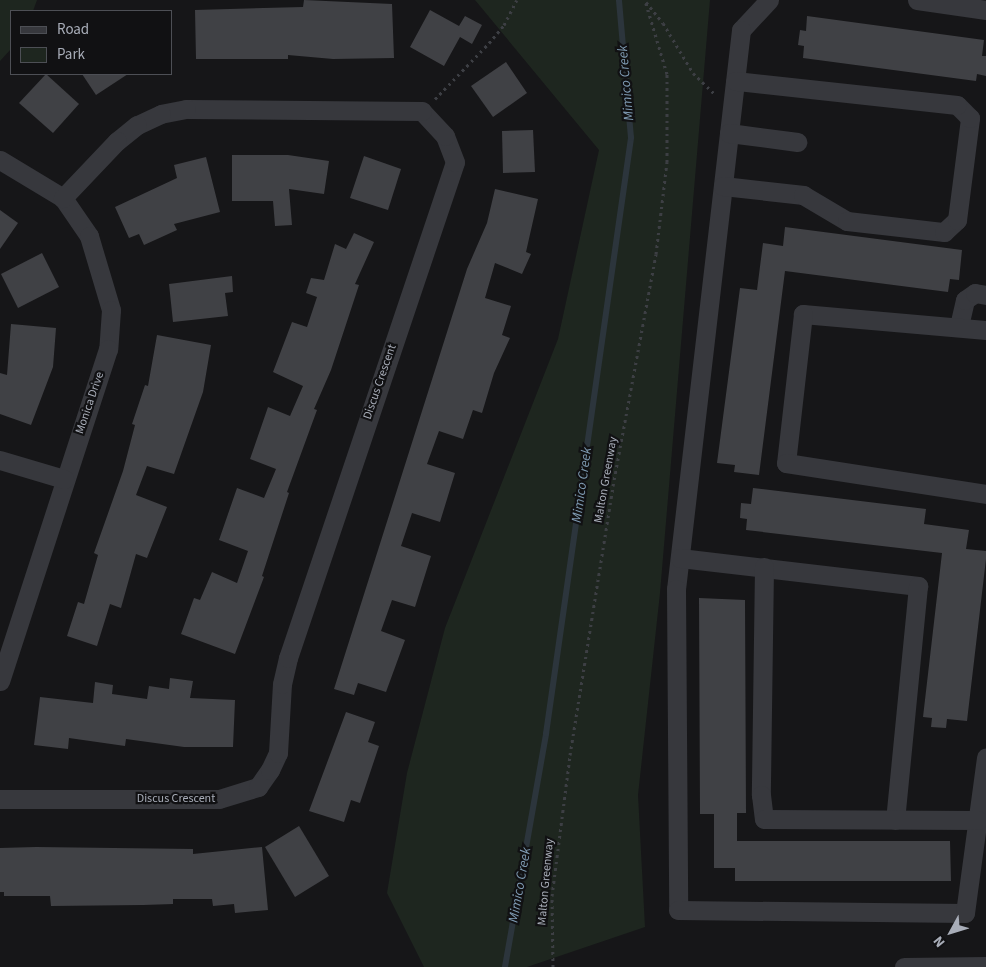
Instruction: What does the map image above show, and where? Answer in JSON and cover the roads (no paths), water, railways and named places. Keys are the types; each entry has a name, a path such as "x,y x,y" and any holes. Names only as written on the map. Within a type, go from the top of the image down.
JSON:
{"street":[{"path":"769,0 741,30 676,589 678,910 965,913 986,757"},
{"path":"917,0 986,10"},
{"path":"723,186 802,194 847,221 944,232 957,220 970,118 957,105 735,81"},
{"name":"Discus Crescent","path":"0,799 219,799 258,787 270,770 278,753 282,684 288,658 455,162 445,136 422,111 186,109 161,114 137,125 117,141 63,198"},
{"path":"729,133 797,142"},
{"name":"Monica Drive","path":"0,160 63,198 89,236 111,310 108,349 64,479 0,681"},
{"path":"959,326 966,300 974,293 986,295"},
{"path":"986,330 959,326 803,314 786,463 986,494"},
{"path":"0,460 64,479"},
{"path":"680,558 918,586 895,820"},
{"path":"764,568 761,795 764,819 978,820"},
{"path":"904,967 986,966"}],"waterway":[{"name":"Mimico Creek","path":"505,967 546,734 631,138 619,0"}]}
